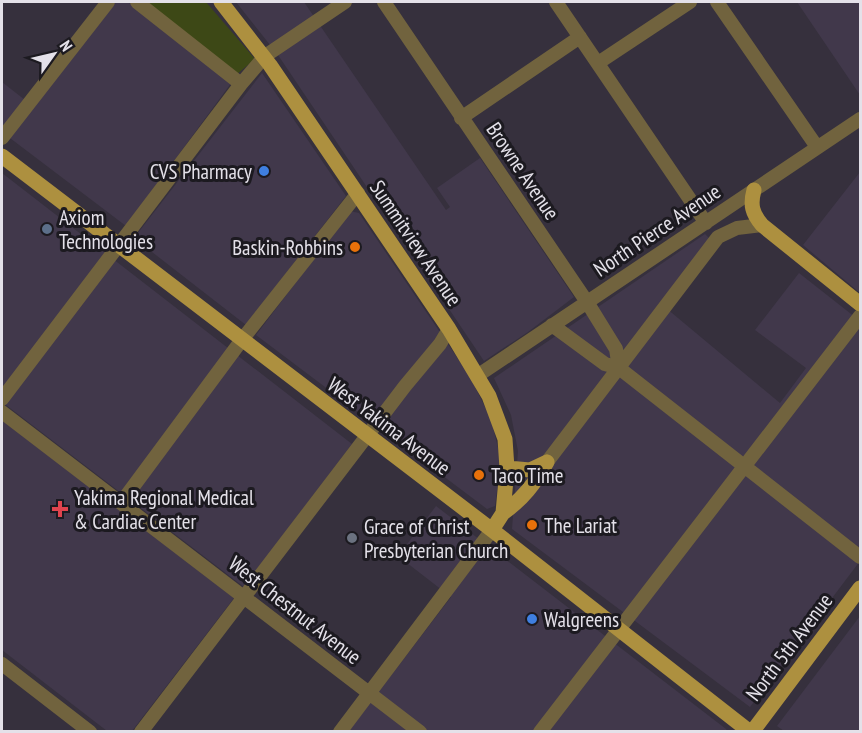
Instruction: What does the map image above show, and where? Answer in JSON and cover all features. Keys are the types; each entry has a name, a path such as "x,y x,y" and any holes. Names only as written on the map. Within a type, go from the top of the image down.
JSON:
{"main road":[{"name":"Summitview Avenue","path":"221,2 265,56 449,329 489,396 502,427 507,468 503,513 492,530"},
{"name":"West Yakima Avenue","path":"2,156 492,530 751,732"},
{"path":"754,189 751,200 752,210 762,225 861,304"},
{"path":"507,468 530,470 547,462"},
{"path":"503,513 521,500 547,462"},
{"name":"North 5th Avenue","path":"751,732 861,588"}],"street":[{"path":"2,138 108,2"},
{"path":"137,2 241,84"},
{"path":"2,399 241,84 265,56 345,2"},
{"name":"Browne Avenue","path":"384,2 587,302 616,349 619,368"},
{"path":"556,2 710,220 725,233"},
{"path":"598,63 690,2"},
{"path":"717,2 817,147"},
{"path":"462,118 580,37"},
{"name":"North Pierce Avenue","path":"477,376 861,119"},
{"path":"121,503 241,340 358,193"},
{"path":"547,462 718,237 737,228 762,225"},
{"path":"540,732 861,316"},
{"path":"552,325 605,364 619,368 861,557"},
{"path":"141,732 440,344 449,329"},
{"name":"West Chestnut Avenue","path":"2,412 420,732"},
{"path":"340,732 492,530"},
{"path":"2,664 90,732"}],"shaded area":[{"path":"116,2 128,2 232,82 126,226 2,132 2,82 34,107"},
{"path":"236,2 304,2 446,210 450,207 437,188 480,158 574,297 528,332 484,361 278,55"},
{"path":"797,2 860,2 860,95"},
{"path":"262,73 346,196 246,325 134,238"},
{"path":"860,172 860,293 803,245"},
{"path":"2,173 352,444 244,587 2,402"},
{"path":"350,211 359,213 469,375 491,419 501,460 495,506 487,509 256,335"},
{"path":"705,234 710,239 660,303 780,403 806,368 755,330 799,273 860,321 860,561 750,707 512,529 518,451 511,415 494,378"},
{"name":"Yakima Regional Medical & Cardiac Center","path":"2,420 234,598 132,731 107,731 2,650"},
{"path":"436,506 727,731 348,732 451,597 398,556"},
{"path":"860,616 860,731 784,731 777,726"}],"green space":[{"path":"142,2 206,2 255,59 236,75"}],"place":[{"name":"CVS Pharmacy","path":"264,171"},
{"name":"Axiom Technologies","path":"47,229"},
{"name":"Baskin-Robbins","path":"355,247"},
{"name":"Taco Time","path":"479,475"},
{"name":"Yakima Regional Medical & Cardiac Center","path":"60,509"},
{"name":"The Lariat","path":"532,525"},
{"name":"Grace of Christ Presbyterian Church","path":"352,538"},
{"name":"Walgreens","path":"532,619"}]}
